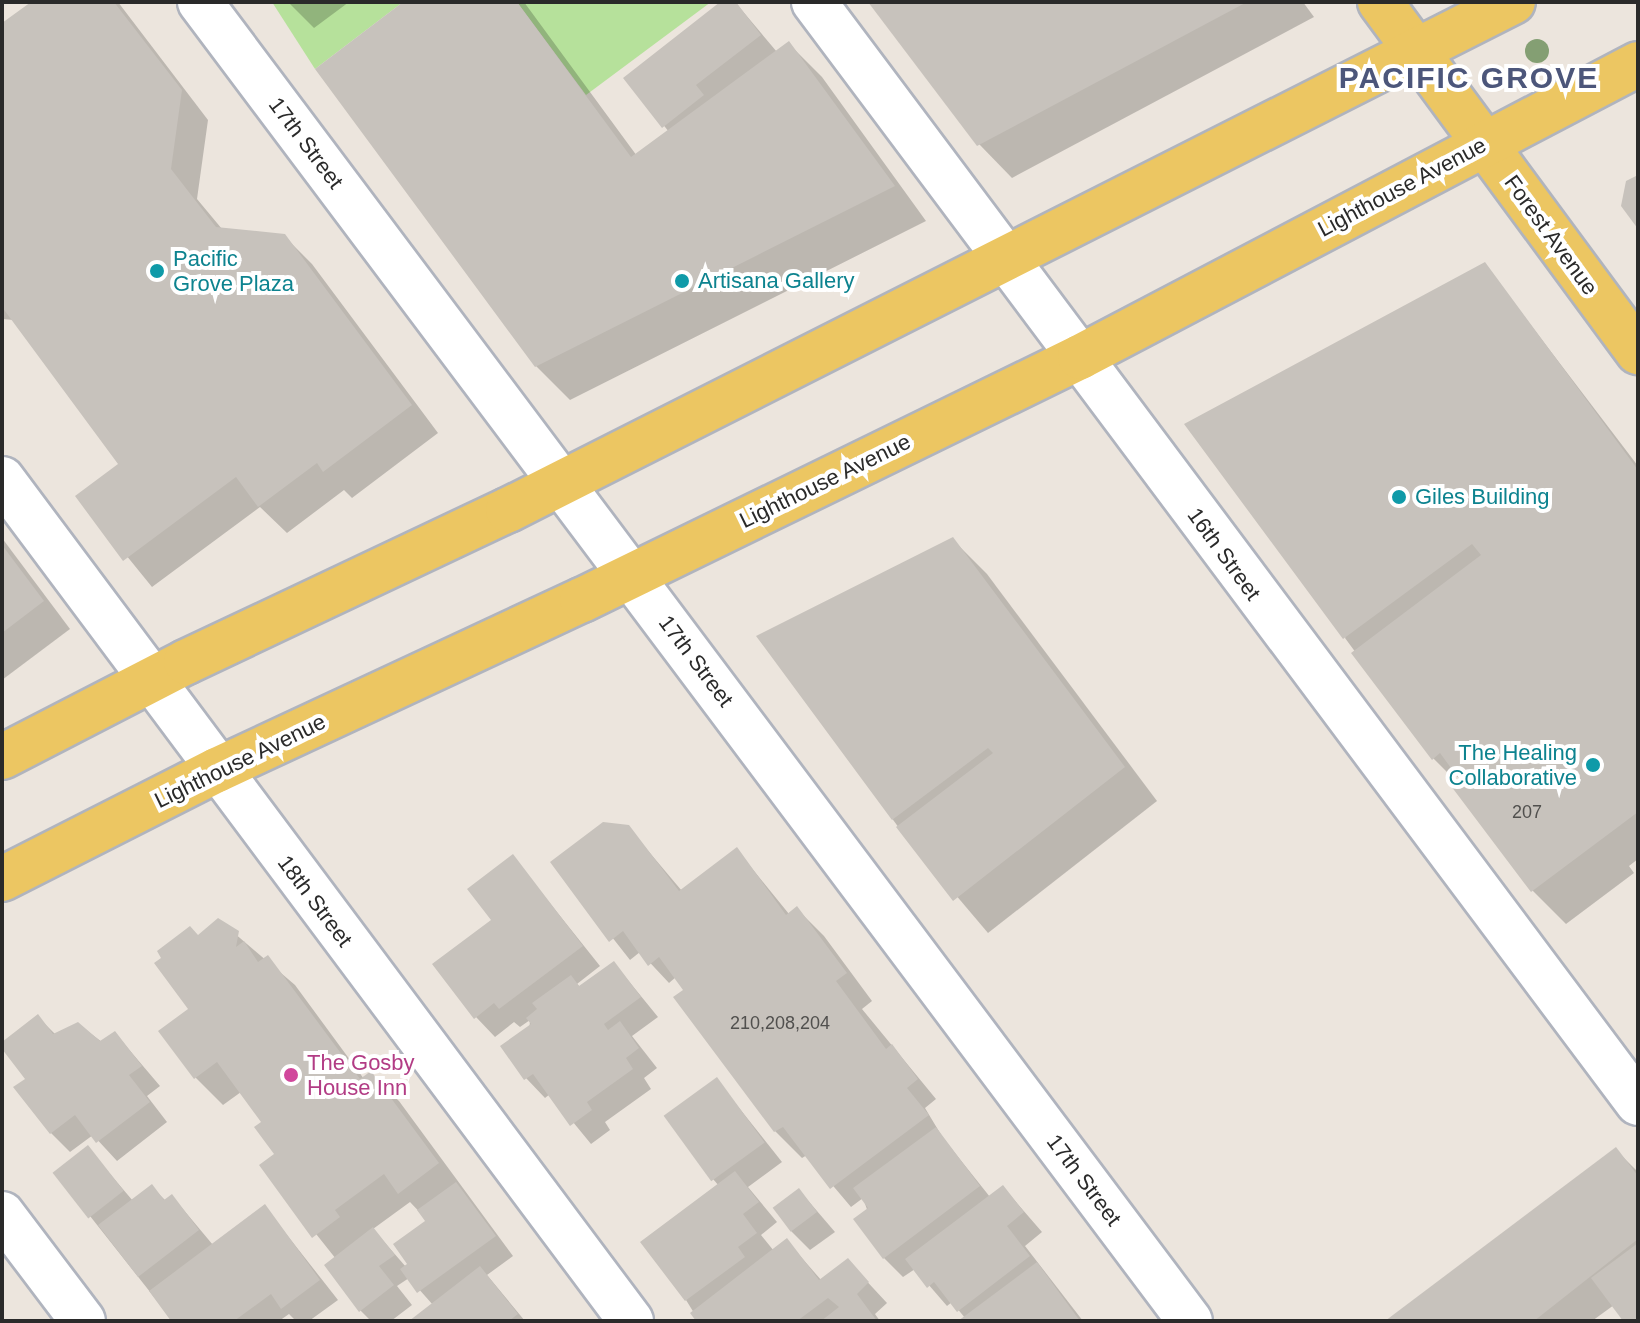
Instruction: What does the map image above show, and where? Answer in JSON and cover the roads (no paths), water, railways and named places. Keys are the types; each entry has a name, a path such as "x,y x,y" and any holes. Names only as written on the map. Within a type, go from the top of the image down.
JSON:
{"main road":[{"name":"Forest Avenue","path":"1380,2 1638,352"},
{"path":"2,757 562,482 1513,2"},
{"name":"Lighthouse Avenue","path":"2,879 217,770 631,575 1080,357 1638,64"}],"street":[{"name":"17th Street","path":"200,2 1190,1321"},
{"name":"16th Street","path":"814,2 1638,1103"},
{"name":"18th Street","path":"2,479 150,682 631,1321"},
{"path":"2,1214 83,1321"}],"place":[{"name":"Pacific Grove Plaza","path":"157,271"},
{"name":"Artisana Gallery","path":"682,281"},
{"name":"Giles Building","path":"1399,497"},
{"name":"The Healing Collaborative","path":"1593,765"},
{"name":"The Gosby House Inn","path":"291,1075"}],"district":[{"name":"PACIFIC GROVE","path":"1469,78"}]}
